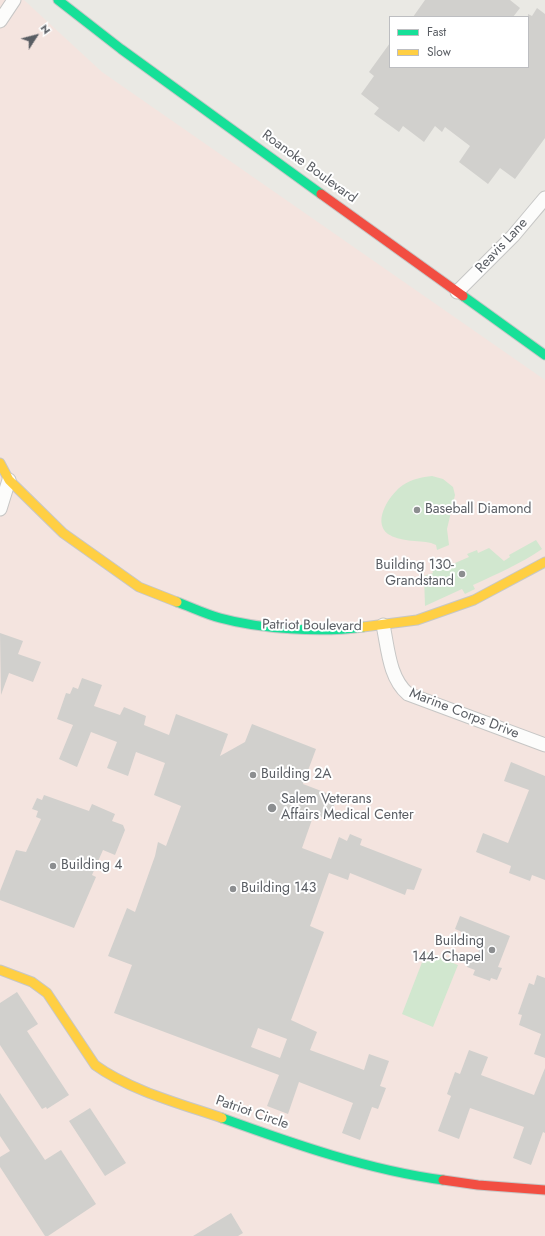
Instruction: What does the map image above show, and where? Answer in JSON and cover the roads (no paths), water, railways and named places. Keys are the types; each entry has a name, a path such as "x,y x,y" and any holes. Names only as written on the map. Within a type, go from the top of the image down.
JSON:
{"street":[{"path":"0,21 14,0"},
{"name":"Roanoke Boulevard","path":"58,0 122,49 545,355"},
{"name":"Reavis Lane","path":"457,292 513,236 545,198"},
{"name":"Patriot Boulevard","path":"0,463 9,480 63,533 138,587 219,618 253,625 286,628 349,629 417,620 474,600 545,562"},
{"path":"0,509 9,480"},
{"name":"Marine Corps Drive","path":"383,625 395,679 408,694 545,745"},
{"name":"Patriot Circle","path":"0,970 40,986 48,993 94,1065 103,1072 134,1085 300,1145 356,1160 417,1175 478,1185 545,1190"}],"place":[{"name":"Baseball Diamond","path":"417,510"},
{"name":"Building 130- Grandstand","path":"462,574"},
{"name":"Building 2A","path":"253,775"},
{"name":"Salem Veterans Affairs Medical Center","path":"272,808"},
{"name":"Building 4","path":"53,866"},
{"name":"Building 143","path":"233,889"},
{"name":"Building 144- Chapel","path":"492,950"}]}
